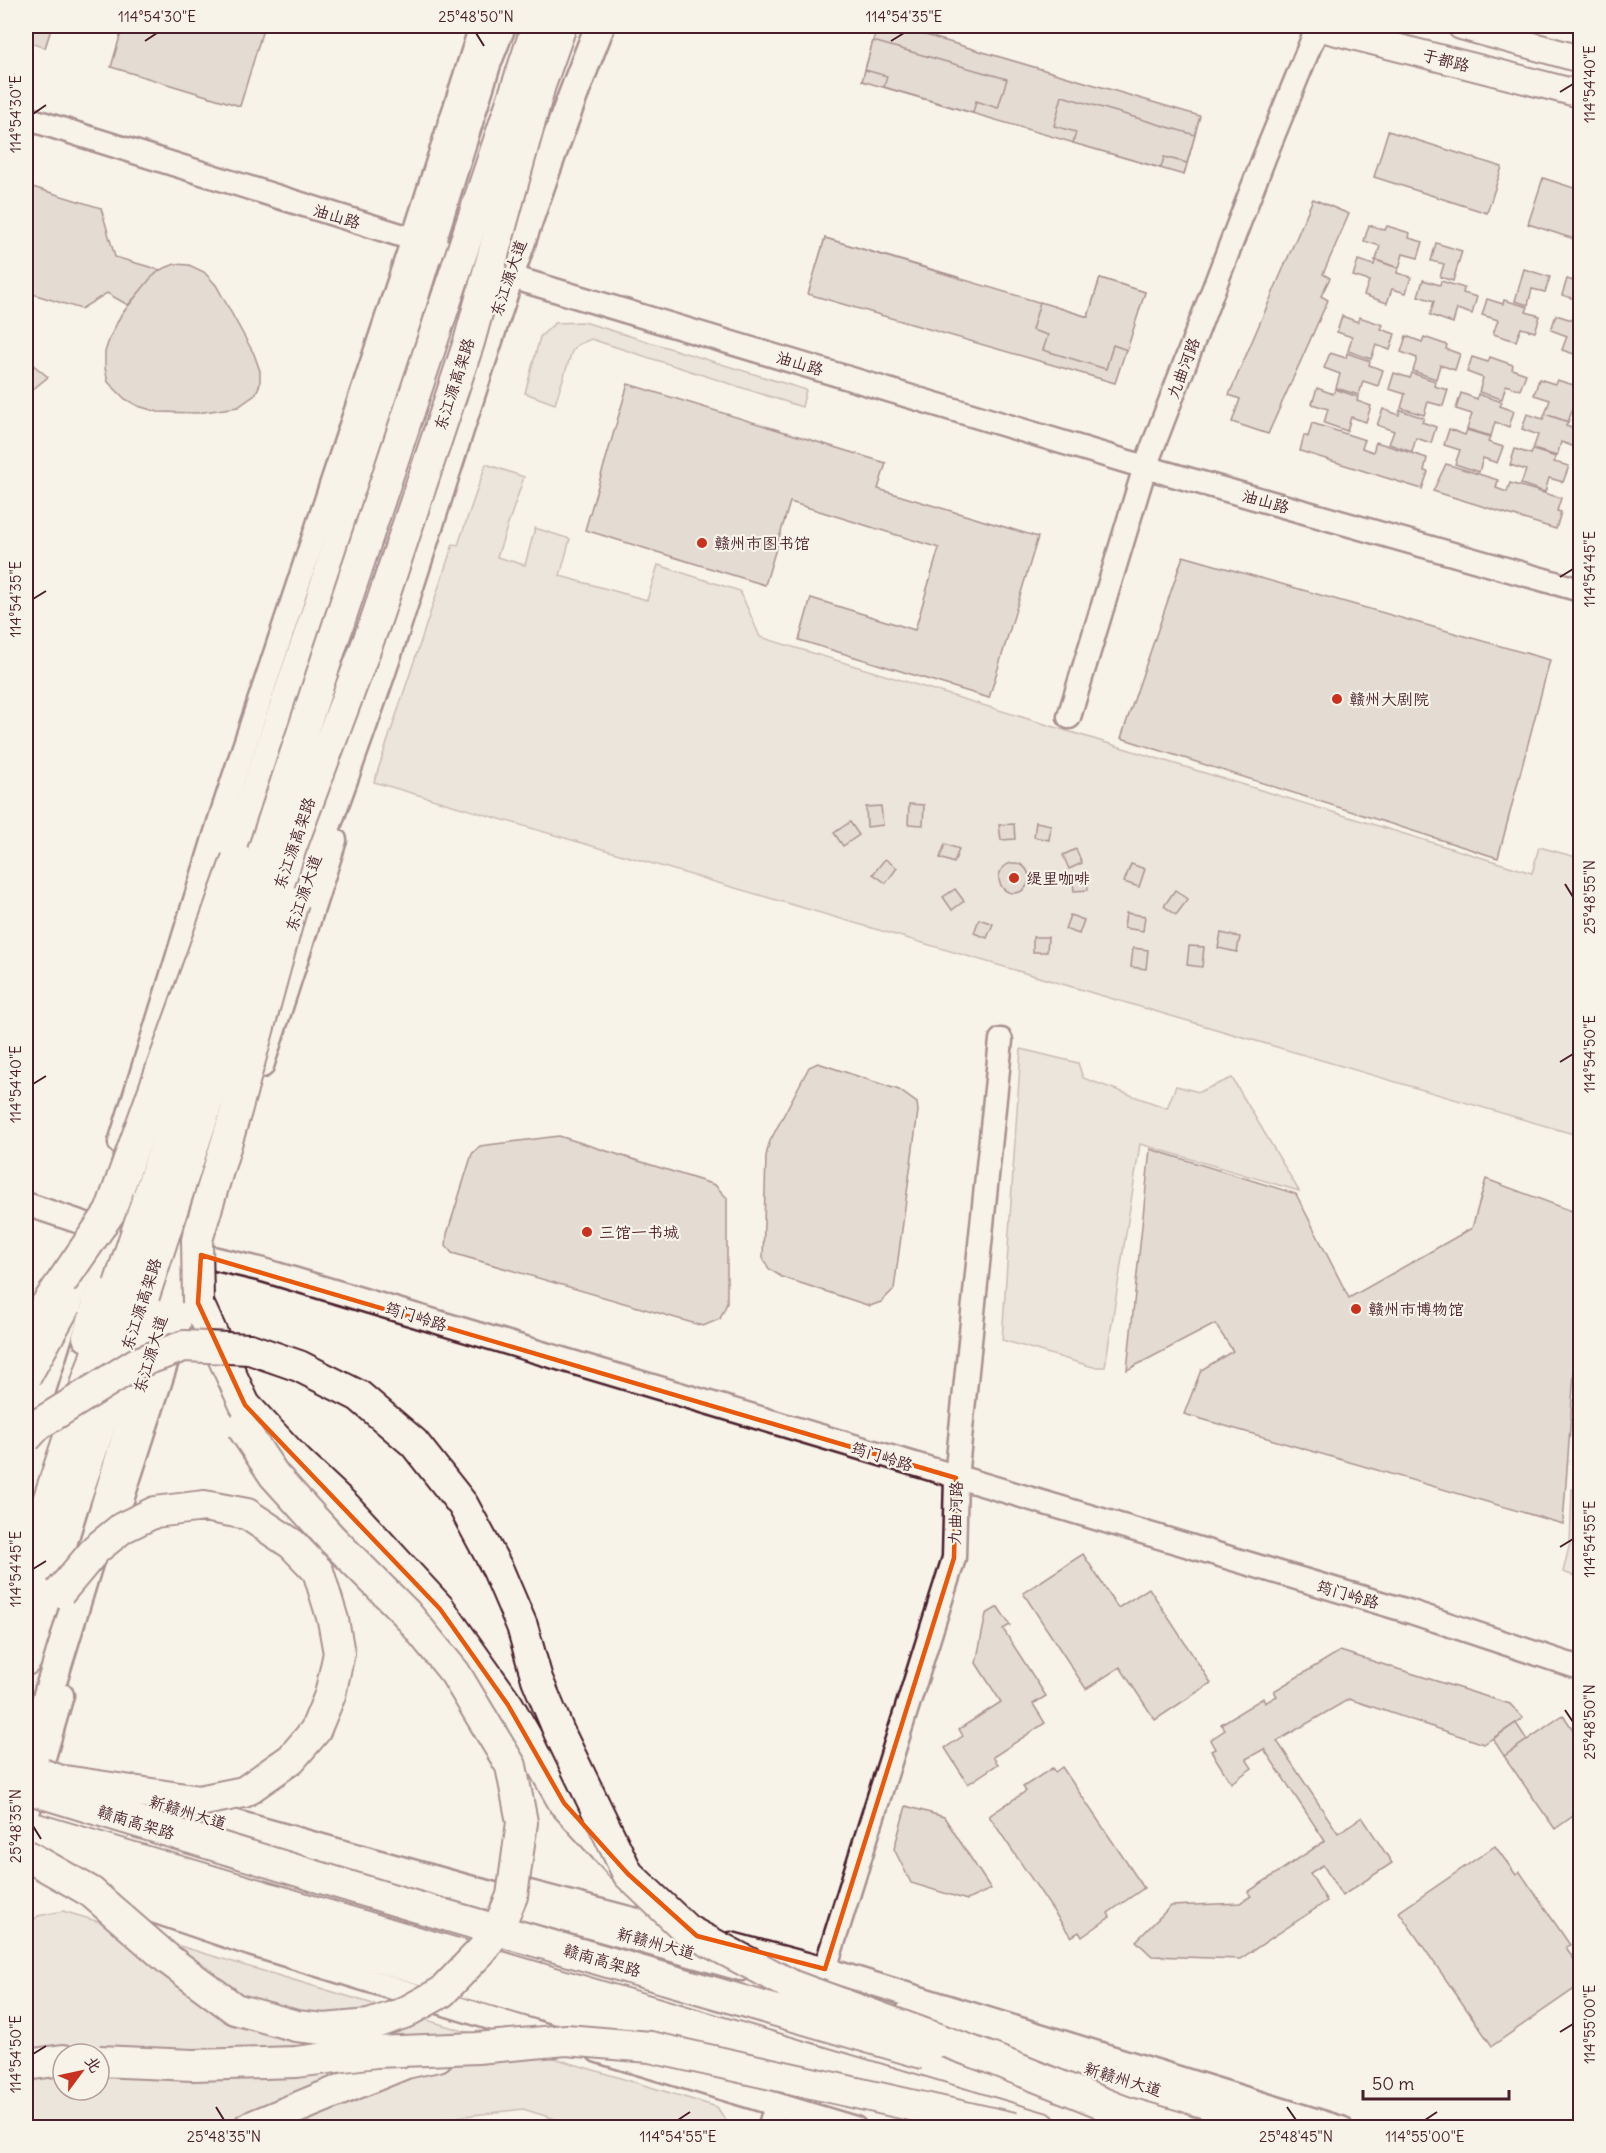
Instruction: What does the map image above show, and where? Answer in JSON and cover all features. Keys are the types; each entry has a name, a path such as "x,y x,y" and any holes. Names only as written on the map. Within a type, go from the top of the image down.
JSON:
{"highway":[{"path":"434,339 502,69 518,26"},
{"name":"东江源高架路","path":"26,1568 263,844 346,606 537,26"},
{"name":"东江源高架路","path":"26,1660 71,1511 290,850 375,623 469,342 540,85 561,26"},
{"path":"469,342 557,89 582,26"},
{"path":"26,1376 55,1327 102,1219 244,841 346,606"},
{"path":"26,1855 91,1892 169,1960 235,2009 296,2026 324,2029 369,2025 404,2013 442,1992 484,1948 500,1924 512,1896 522,1822 511,1766 455,1672 406,1613 330,1538 274,1475 242,1426 220,1384 207,1344 198,1303 197,1240 375,623"},
{"path":"26,1334 102,1219"},
{"path":"198,1303 245,1405 297,1461 347,1508 440,1609 508,1705 564,1803 628,1874 687,1930 793,1986 990,2058 1125,2112"},
{"path":"26,1438 39,1424 137,1363 183,1346 250,1349 299,1366 359,1396 414,1443 464,1505 502,1579 522,1626 537,1679 568,1753 628,1874"},
{"path":"26,1677 60,1592 96,1549 122,1528 155,1512 204,1506 248,1514 292,1544 318,1571 333,1620 339,1653 330,1695 315,1731 291,1760 244,1792 199,1801 58,1779 29,1769"},
{"name":"赣南高架路","path":"29,1769 414,1906 1180,2127"},
{"path":"26,1826 1042,2127"},
{"path":"111,2062 193,2065 296,2062 376,2052 477,2048 566,2040 650,2047 1014,2127"},
{"path":"248,2127 406,2063 477,2048"},
{"path":"26,2065 51,2062"}],"main road":[{"path":"26,1544 170,1051 319,603 422,243 501,26"},
{"name":"东江源大道","path":"29,1769 314,858 384,662 514,277 569,102 600,26"},
{"name":"于都路","path":"1316,26 1581,94"},
{"path":"1461,26 1581,59"},
{"name":"新赣州大道","path":"29,1769 806,1984 1287,2127"},
{"path":"26,1842 193,1904 964,2127"}],"street":[{"path":"26,1449 102,1219 221,816 422,243 481,26"},
{"path":"514,277 580,103 613,26"},
{"name":"九曲河路","path":"1069,717 1145,467 1316,26"},
{"name":"油山路","path":"26,118 422,243 514,277 1145,467 1581,590"},
{"name":"九曲河路","path":"825,1969 954,1558 956,1478 1001,1040"},
{"path":"26,1204 102,1219"},
{"name":"筠门岭路","path":"191,1253 263,1270 1411,1612 1581,1668"},
{"path":"26,1820 29,1769 825,1969 1341,2127"},
{"path":"26,1867 250,1944 773,2117 855,2127"}],"highlighted area":[{"path":"201,1255 956,1478 954,1558 825,1969 697,1936 628,1874 564,1803 508,1705 440,1609 245,1405 198,1303"}],"shaded area":[{"path":"584,322 806,390 802,407 591,339 577,345 572,351 555,404 525,393 540,337 555,323"},
{"path":"486,464 524,477 497,557 525,565 535,528 570,539 560,576 647,600 658,565 740,591 760,637 1532,873 1539,847 1580,858 1575,886 1580,888 1580,1136 374,782 453,544 458,545"},
{"path":"1021,1049 1078,1063 1083,1078 1167,1108 1176,1086 1199,1092 1232,1078 1299,1191 1140,1144 1105,1367 1093,1367 1002,1340"},
{"path":"1572,1489 1580,1491 1580,1578 1563,1572 1570,1543"},
{"path":"63,1911 717,2107 730,2127 581,2127 523,2109 440,2119 422,2128 26,2128 26,1928 38,1916"}],"building":[{"path":"26,26 52,26 45,48 26,41"},
{"path":"123,26 264,26 240,106 111,67"},
{"path":"877,26 895,26 1200,116 1184,175 862,81"},
{"path":"873,41 1007,79 998,108 976,101 973,113 884,87 887,76 865,70"},
{"path":"1062,96 1195,135 1187,163 1164,157 1161,168 1073,143 1076,132 1054,126"},
{"path":"1388,131 1502,167 1487,213 1374,177"},
{"path":"1543,178 1580,190 1580,241 1528,224"},
{"path":"26,185 101,208 115,257 160,270 128,305 107,293 81,309 26,292"},
{"path":"1313,199 1349,214 1323,274 1330,278 1321,296 1328,300 1268,434 1232,422 1240,399 1229,395"},
{"path":"1369,225 1385,230 1387,226 1410,233 1409,238 1423,242 1418,258 1403,254 1399,268 1376,260 1380,246 1364,241"},
{"path":"825,238 958,277 949,306 927,299 924,310 835,285 838,274 816,268"},
{"path":"825,238 1088,317 1100,278 1145,292 1115,383 808,294"},
{"path":"1436,243 1462,251 1453,281 1440,277 1444,264 1431,261"},
{"path":"1358,260 1374,265 1375,260 1398,268 1397,273 1411,277 1406,293 1392,289 1387,303 1364,295 1369,281 1353,276"},
{"path":"175,264 189,265 204,272 216,285 254,354 260,371 260,384 255,395 238,407 197,413 158,412 125,399 108,382 105,352 121,315 150,279 160,270"},
{"path":"1524,269 1550,277 1545,292 1532,289 1528,305 1515,301"},
{"path":"1100,278 1145,292 1127,350 1113,345 1106,369 1043,350 1048,335 1032,330 1040,302 1088,317"},
{"path":"1567,279 1580,283 1580,316 1573,314 1578,300 1562,295"},
{"path":"1423,280 1440,285 1441,281 1464,288 1463,293 1477,297 1472,314 1457,309 1453,323 1430,315 1434,301 1418,296"},
{"path":"1487,299 1503,304 1504,300 1528,307 1526,312 1540,316 1535,332 1521,328 1516,341 1493,334 1498,320 1482,315"},
{"path":"1556,315 1572,320 1574,315 1580,318 1580,356 1562,350 1567,336 1551,330"},
{"path":"1342,316 1358,322 1359,317 1383,325 1381,329 1395,334 1390,350 1376,345 1371,359 1348,351 1352,337 1337,332"},
{"path":"1406,336 1422,342 1424,337 1447,345 1446,349 1460,354 1455,370 1440,365 1436,379 1413,371 1417,358 1401,352"},
{"path":"1330,353 1346,358 1347,353 1370,361 1369,365 1383,370 1378,386 1363,381 1359,395 1336,388 1340,374 1324,368"},
{"path":"1472,357 1488,362 1490,357 1513,365 1512,369 1526,374 1520,390 1506,385 1502,399 1479,392 1483,378 1467,372"},
{"path":"26,359 48,377 26,395"},
{"path":"1394,373 1410,378 1412,373 1435,381 1434,386 1448,390 1443,406 1428,402 1424,415 1401,408 1405,394 1389,389"},
{"path":"1539,379 1555,384 1557,380 1580,387 1580,410 1573,408 1568,422 1545,414 1550,400 1534,395"},
{"name":"赣州市图书馆","path":"628,384 886,463 878,489 1038,537 989,698 799,640 811,598 915,630 939,548 790,502 765,585 585,530"},
{"path":"1317,388 1333,394 1335,389 1358,397 1357,401 1371,406 1366,422 1351,417 1347,431 1324,423 1328,409 1312,404"},
{"path":"1461,393 1477,399 1478,394 1502,402 1500,406 1514,411 1509,427 1495,422 1491,436 1467,429 1472,414 1456,409"},
{"path":"1383,409 1399,415 1400,410 1424,418 1422,422 1436,427 1431,443 1416,438 1412,452 1389,444 1394,431 1377,425"},
{"path":"1527,414 1543,419 1545,414 1568,422 1566,426 1580,431 1575,447 1561,442 1557,456 1533,449 1538,435 1522,429"},
{"path":"1312,423 1365,440 1362,448 1373,452 1376,442 1427,458 1424,471 1428,472 1422,489 1300,451 1304,435 1308,437"},
{"path":"1449,429 1465,435 1467,430 1490,437 1488,442 1503,447 1497,463 1483,458 1479,472 1455,464 1460,450 1444,445"},
{"path":"1515,449 1531,454 1533,450 1556,457 1554,462 1569,466 1563,482 1549,478 1545,492 1521,484 1526,470 1510,465"},
{"path":"1446,464 1498,480 1496,488 1507,492 1510,483 1561,498 1557,511 1561,512 1556,529 1433,491"},
{"name":"赣州大剧院","path":"1183,556 1550,660 1498,858 1121,738"},
{"path":"909,804 924,805 923,825 908,824"},
{"path":"881,806 883,825 867,827 866,807"},
{"path":"850,822 859,835 843,846 834,833"},
{"path":"1036,822 1051,825 1049,840 1034,837"},
{"path":"1014,824 1015,839 1001,840 999,825"},
{"path":"945,844 959,849 954,863 940,858"},
{"path":"1076,849 1082,863 1069,869 1063,855"},
{"path":"885,859 897,868 886,883 873,874"},
{"name":"缇里咖啡","path":"1014,863 1025,867 1029,878 1025,889 1014,893 1003,889 999,878 1003,867"},
{"path":"1131,864 1145,869 1139,887 1124,882"},
{"path":"1087,874 1088,890 1074,891 1072,876"},
{"path":"955,889 964,901 952,910 943,897"},
{"path":"1175,890 1188,899 1176,915 1164,906"},
{"path":"1126,913 1145,916 1143,931 1124,928"},
{"path":"1070,915 1084,920 1079,934 1065,929"},
{"path":"979,919 993,924 987,938 974,933"},
{"path":"1221,933 1240,937 1237,952 1218,948"},
{"path":"1033,937 1048,937 1047,952 1033,952"},
{"path":"1189,946 1204,947 1202,967 1187,965"},
{"path":"1133,948 1148,950 1146,969 1131,967"},
{"path":"818,1063 899,1090 917,1103 918,1111 894,1289 881,1302 870,1306 782,1277 769,1269 763,1258 766,1156 769,1143 809,1067"},
{"name":"三馆一书城","path":"559,1136 715,1185 727,1198 727,1303 720,1319 703,1326 452,1253 446,1246 447,1234 472,1154 480,1146"},
{"path":"1150,1149 1296,1194 1349,1298 1472,1228 1486,1179 1580,1214 1580,1291 1563,1524 1184,1414 1201,1370 1233,1351 1215,1324 1127,1370"},
{"path":"1083,1554 1118,1608 1149,1588 1211,1683 1155,1720 1120,1667 1086,1689 1023,1593"},
{"path":"998,1607 1010,1625 1003,1629 1046,1696 1033,1704 1045,1723 993,1757 998,1764 968,1784 945,1748 963,1736 959,1729 1001,1702 976,1663 986,1614"},
{"path":"1340,1651 1510,1704 1523,1718 1484,1744 1349,1699 1277,1741 1338,1833 1362,1817 1392,1863 1342,1896 1323,1865 1310,1873 1327,1901 1240,1959 1152,1956 1136,1941 1171,1906 1240,1903 1251,1896 1248,1892 1325,1841 1264,1749 1246,1759 1252,1768 1231,1783 1211,1751 1215,1749 1210,1740 1225,1730 1221,1724 1263,1698 1265,1703 1277,1696 1274,1691"},
{"path":"1563,1715 1580,1740 1580,1811 1555,1829 1504,1756"},
{"path":"1516,1723 1527,1740 1504,1756 1493,1739"},
{"path":"1062,1767 1144,1888 1108,1913 1110,1917 1082,1937 1079,1932 1071,1937 989,1816 1026,1791 1023,1787 1052,1768 1055,1772"},
{"path":"906,1806 944,1817 991,1889 967,1900 911,1883 894,1849"},
{"path":"1495,1846 1516,1875 1520,1872 1570,1945 1566,1947 1580,1969 1580,1985 1492,2046 1399,1912"}],"place":[{"name":"赣州市图书馆","path":"702,543"},
{"name":"赣州大剧院","path":"1337,699"},
{"name":"缇里咖啡","path":"1014,878"},
{"name":"三馆一书城","path":"587,1232"},
{"name":"赣州市博物馆","path":"1356,1309"}]}
